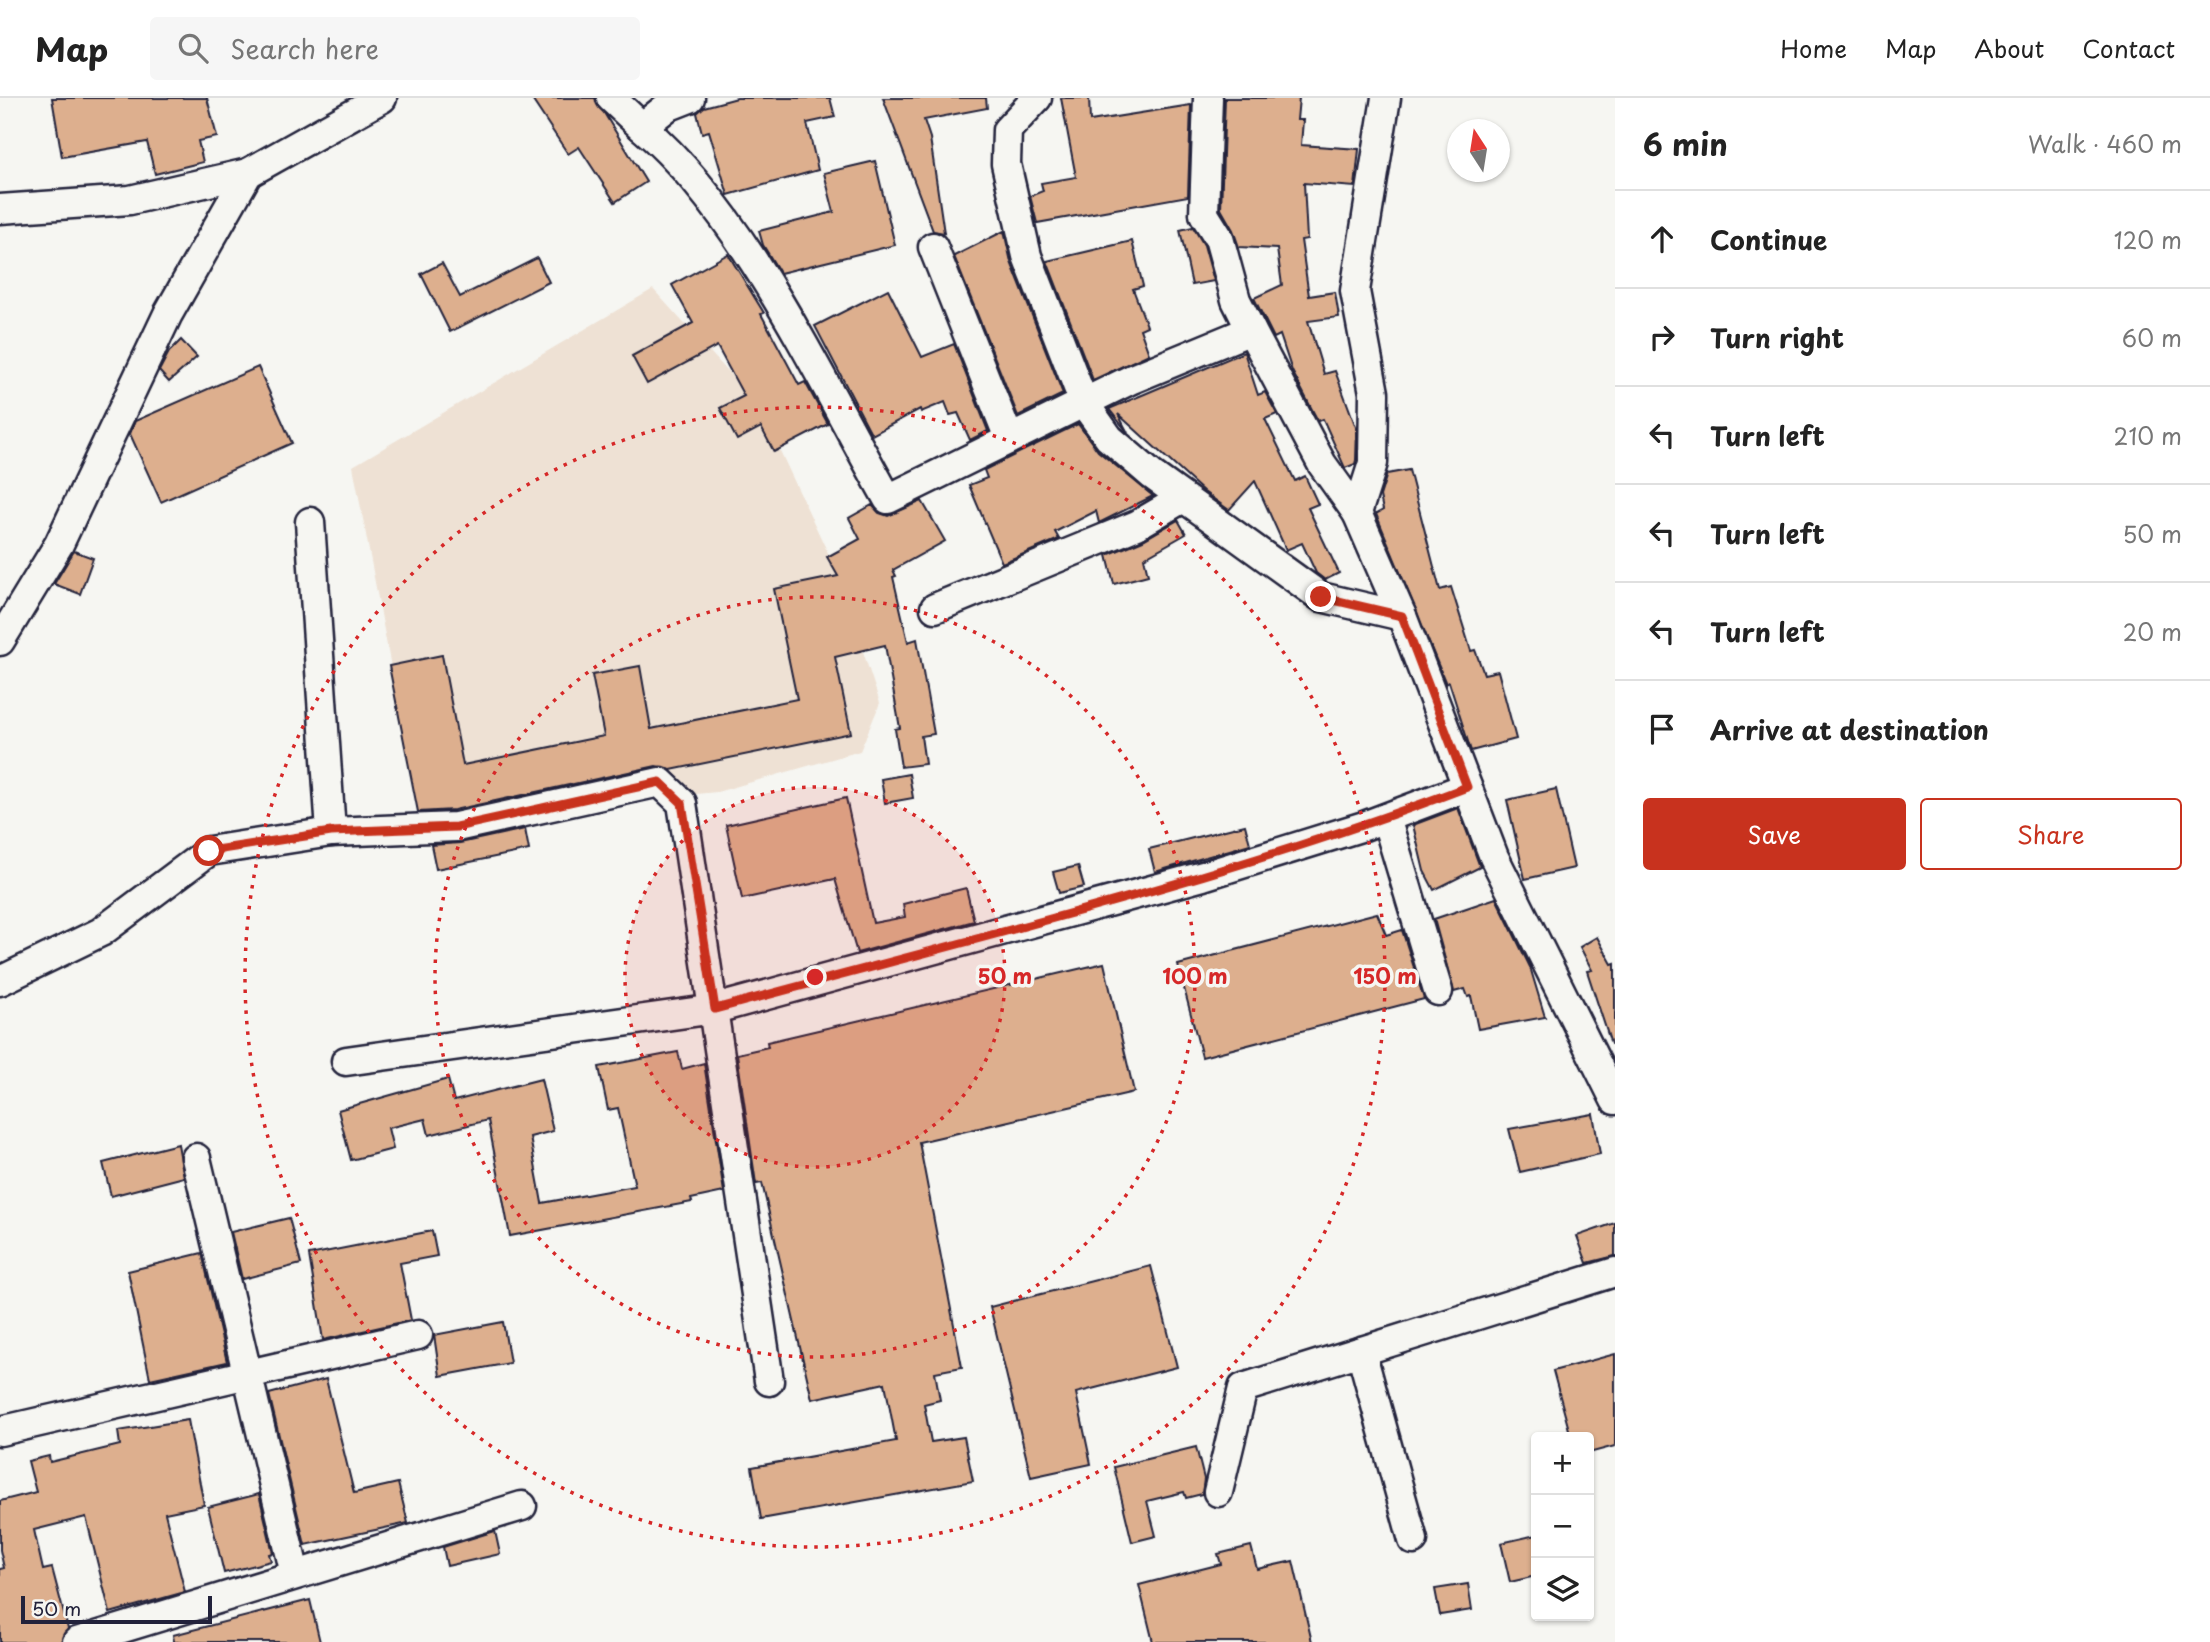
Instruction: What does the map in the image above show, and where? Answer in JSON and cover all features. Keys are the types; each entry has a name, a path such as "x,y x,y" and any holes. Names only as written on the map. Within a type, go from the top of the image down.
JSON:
{"street":[{"path":"0,209 130,200 248,173 383,98"},
{"path":"611,98 671,152 762,276 888,499 1009,438 1178,359 1251,330"},
{"path":"642,127 667,107 690,98"},
{"path":"1037,98 1007,130 1006,164 1027,256 1084,403 1109,438 1183,498 1321,597 1402,616"},
{"path":"1208,98 1205,214 1219,238 1236,300 1322,464 1357,513 1402,616 1494,857 1615,1100"},
{"path":"1357,513 1373,463 1374,393 1355,291 1386,98"},
{"path":"0,642 59,544 168,314 248,173"},
{"path":"933,247 1009,438"},
{"path":"935,608 1137,525 1183,498"},
{"path":"310,522 331,832"},
{"path":"0,981 101,932 209,851 331,832 456,827 660,782 682,803 769,1381"},
{"path":"346,1060 715,1009 1203,876 1386,818 1467,787"},
{"path":"1386,818 1438,991"},
{"path":"196,1158 250,1375 295,1574"},
{"path":"1218,1492 1243,1388 1615,1272"},
{"path":"0,1431 418,1335"},
{"path":"1361,1351 1413,1540"},
{"path":"77,1642 522,1506"}],"shaded area":[{"path":"653,289 759,406 836,570 880,703 860,751 717,792 420,820 353,466"}],"building":[{"path":"52,98 207,98 217,137 198,141 203,162 155,174 147,142 62,157"},
{"path":"531,98 595,98 646,182 615,202 579,147 568,154"},
{"path":"737,98 830,98 835,117 807,123 818,170 728,195 709,131 702,133 697,113 704,107"},
{"path":"883,98 986,98 987,108 924,120 930,138 944,233 933,231"},
{"path":"1061,98 1089,98 1090,121 1191,105 1188,196 1037,223 1030,196 1043,191 1041,183 1076,177"},
{"path":"1225,98 1299,98 1297,120 1303,120 1301,145 1359,149 1355,187 1304,183 1307,239 1301,240 1309,296 1335,292 1339,317 1308,321 1324,374 1335,371 1357,430 1355,464 1345,468 1323,419 1318,421 1292,371 1280,335 1274,338 1254,298 1282,285 1277,249 1239,247 1221,209"},
{"path":"875,161 895,245 780,273 763,245 759,231 834,212 824,173"},
{"path":"1193,227 1204,245 1214,281 1192,285 1180,230"},
{"path":"1004,231 1011,262 1063,394 1018,416 954,256"},
{"path":"1132,241 1143,286 1133,289 1147,326 1140,329 1149,354 1093,380 1047,261"},
{"path":"728,254 764,313 761,314 799,385 805,382 828,424 774,452 761,427 737,440 720,408 744,396 717,346 647,384 632,356 693,323 672,285"},
{"path":"537,258 549,282 450,332 421,274 442,263 460,297"},
{"path":"888,289 922,357 954,344 988,431 970,440 958,413 950,415 945,402 921,412 920,409 872,435 815,326"},
{"path":"181,340 197,357 169,382 159,371 169,352"},
{"path":"1244,352 1258,395 1265,392 1277,414 1265,419 1295,481 1305,476 1318,504 1308,508 1339,573 1325,580 1316,573 1302,543 1286,550 1255,481 1229,510 1204,492 1118,414 1128,433 1109,409"},
{"path":"258,367 292,443 161,502 130,434 135,421"},
{"path":"1078,424 1098,451 1153,496 1099,523 1096,511 1055,532 1059,539 1002,563 969,485 987,478 984,470"},
{"path":"1409,470 1440,590 1451,587 1471,651 1475,650 1484,674 1498,671 1516,739 1471,751 1449,682 1446,684 1376,514 1383,510 1380,496 1387,474"},
{"path":"922,501 945,541 893,570 896,576 893,577 908,642 917,639 934,734 921,736 925,764 901,767 895,729 900,728 885,645 835,657 851,733 671,770 656,766 454,810 418,812 389,666 442,655 463,765 604,736 592,675 640,666 651,729 797,699 774,589 838,576 827,557 860,539 849,518 872,505 879,513 888,516"},
{"path":"1178,520 1186,534 1144,558 1148,575 1114,584 1107,555 1143,540"},
{"path":"74,551 93,558 80,594 54,584"},
{"path":"909,774 913,798 885,803 881,779"},
{"path":"1556,789 1574,868 1525,879 1507,800"},
{"path":"846,798 873,923 905,917 903,904 966,888 974,921 857,953 835,879 742,899 726,825"},
{"path":"1458,808 1480,867 1434,890 1424,871 1413,825"},
{"path":"1245,825 1250,844 1155,872 1149,849"},
{"path":"525,829 529,850 436,869 431,845 460,843"},
{"path":"1078,866 1084,887 1059,893 1053,872"},
{"path":"1496,898 1530,967 1545,1017 1478,1029 1471,996 1468,997 1465,989 1454,992 1434,919"},
{"path":"1377,913 1386,935 1402,930 1424,999 1202,1057 1178,965"},
{"path":"1597,937 1612,964 1615,963 1615,1044 1611,1044 1587,971 1592,970 1580,947"},
{"path":"1104,963 1134,1092 919,1142 962,1367 935,1372 940,1400 924,1404 931,1442 964,1437 973,1481 761,1519 752,1467 896,1441 885,1383 812,1399 762,1183 756,1184 737,1054 768,1047 767,1042"},
{"path":"678,1052 682,1069 704,1063 724,1192 691,1199 692,1202 510,1236 488,1120 429,1135 425,1119 388,1128 393,1149 351,1160 338,1110 448,1079 454,1101 541,1079 553,1131 530,1137 542,1203 635,1186 618,1108 608,1110 599,1067"},
{"path":"1593,1114 1600,1154 1520,1172 1509,1129"},
{"path":"178,1144 184,1177 111,1196 103,1163"},
{"path":"289,1218 301,1264 242,1279 231,1232"},
{"path":"1615,1223 1615,1256 1587,1263 1577,1236"},
{"path":"432,1231 437,1256 400,1263 411,1320 323,1340 309,1255"},
{"path":"202,1253 227,1362 150,1379 128,1271"},
{"path":"1151,1266 1177,1367 1076,1393 1091,1464 1031,1477 990,1307"},
{"path":"503,1322 510,1363 440,1376 434,1335"},
{"path":"1615,1354 1615,1446 1594,1452 1594,1432 1570,1432 1553,1371"},
{"path":"326,1379 354,1493 398,1483 408,1523 305,1545 269,1394"},
{"path":"188,1420 204,1505 165,1513 185,1592 110,1613 86,1517 34,1530 43,1570 52,1568 68,1629 61,1642 0,1642 0,1569 4,1568 0,1550 0,1501 36,1492 28,1461 49,1456 50,1462 120,1445 118,1431"},
{"path":"1196,1447 1204,1479 1202,1494 1186,1498 1184,1492 1147,1501 1156,1536 1132,1542 1114,1467"},
{"path":"259,1494 273,1553 269,1554 271,1561 224,1573 208,1507"},
{"path":"495,1531 500,1554 447,1566 443,1547"},
{"path":"1531,1536 1531,1577 1510,1582 1501,1543"},
{"path":"1251,1546 1257,1569 1293,1561 1312,1642 1153,1642 1139,1585 1221,1564 1218,1554"},
{"path":"1468,1584 1472,1610 1440,1615 1435,1589"},
{"path":"310,1600 320,1642 174,1642 173,1635"}],"route":[{"path":"209,851 331,832 456,827 660,782 682,803 715,1009 1203,876 1364,826 1467,787 1402,616 1321,597"}]}
